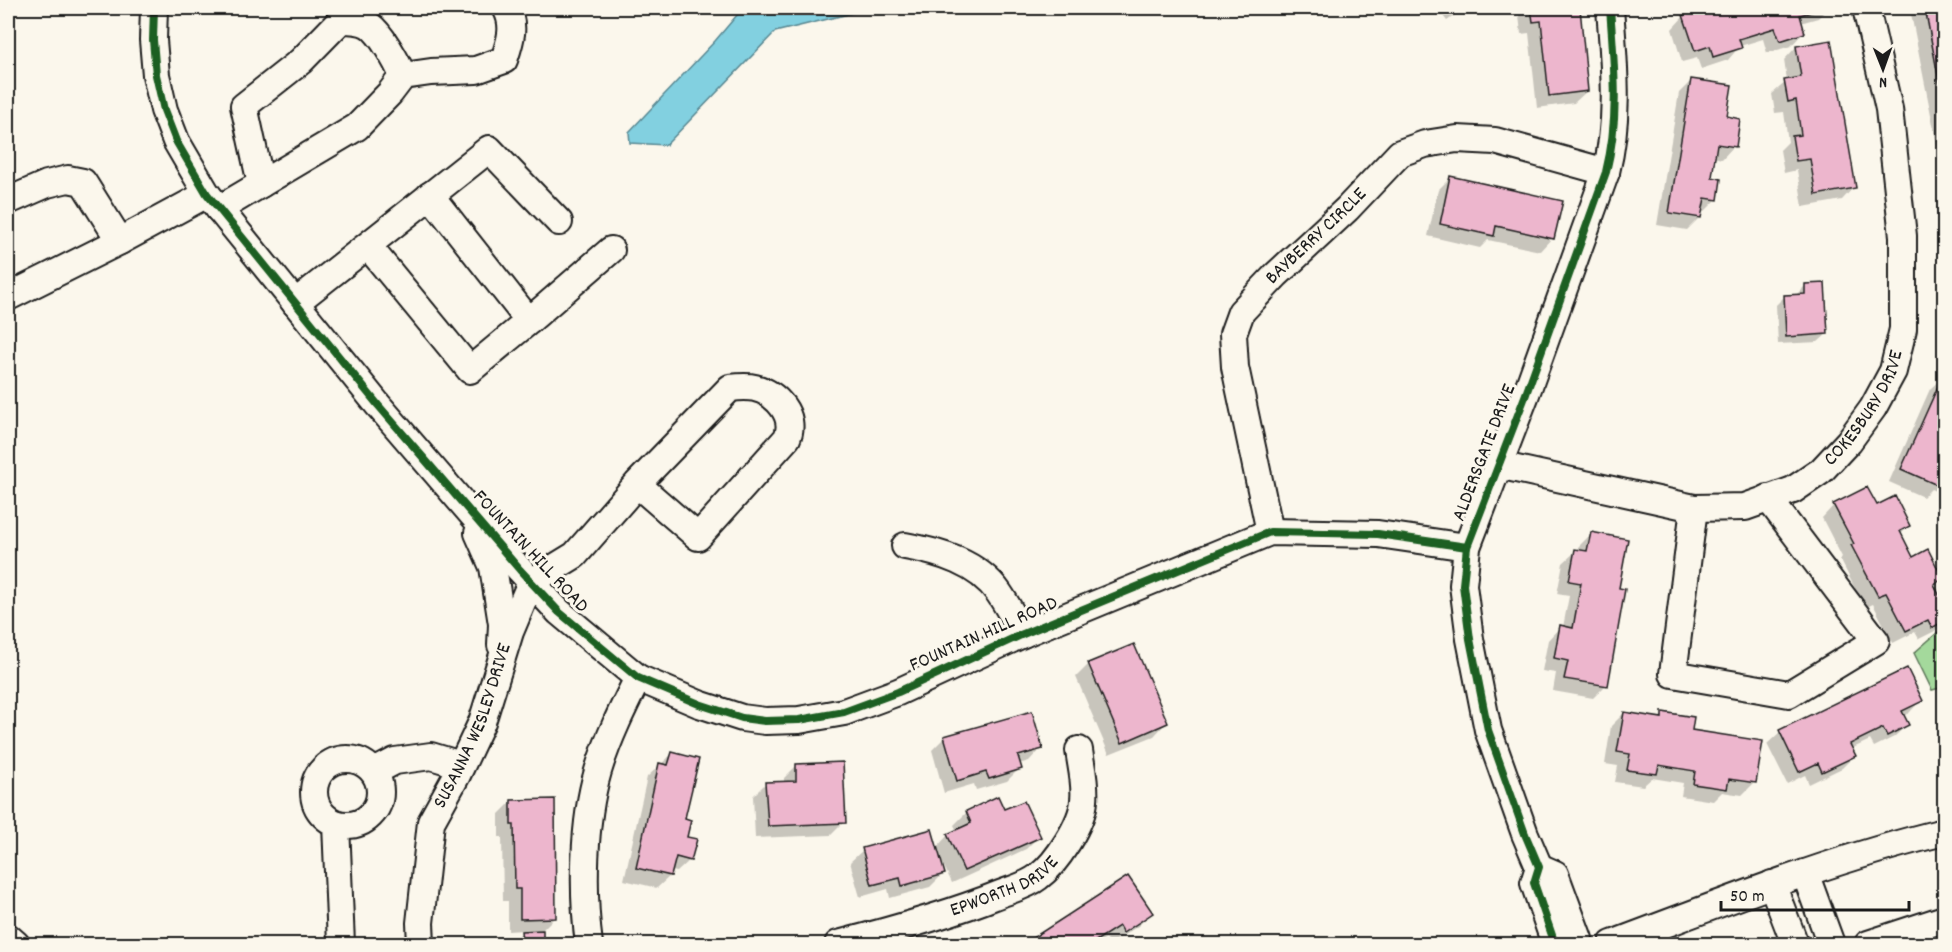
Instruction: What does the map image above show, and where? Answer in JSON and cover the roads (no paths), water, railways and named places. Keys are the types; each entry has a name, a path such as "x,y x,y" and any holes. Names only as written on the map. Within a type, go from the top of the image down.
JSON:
{"street":[{"name":"FOUNTAIN HILL ROAD","path":"154,8 153,40 156,75 164,110 176,141 213,201 378,405 559,612 638,678 699,704 742,718 765,721 800,720 844,712 898,692 1023,634 1270,532 1378,534 1467,547"},
{"path":"8,297 120,241 213,201 261,184 357,127 403,76 476,70 504,60 512,37 511,16 506,8"},
{"name":"ALDERSGATE DRIVE","path":"1578,945 1579,939 1555,874 1539,867 1525,834 1488,729 1472,648 1463,585 1467,547 1526,394 1606,172 1613,145 1616,96 1610,8"},
{"name":"COKESBURY DRIVE","path":"1498,465 1694,508 1745,507 1793,490 1821,471 1849,441 1873,408 1893,372 1903,329 1903,236 1890,120 1866,8"},
{"path":"261,184 244,106 301,61 350,14"},
{"path":"350,14 351,20 369,26 395,57 403,76"},
{"name":"BAYBERRY CIRCLE","path":"1270,532 1235,367 1233,334 1242,312 1276,275 1347,209 1400,153 1425,144 1457,139 1495,141 1606,172"},
{"path":"295,303 489,149 559,222"},
{"path":"8,201 47,184 68,179 83,182 120,241"},
{"path":"430,195 529,321"},
{"path":"368,246 470,370 611,250"},
{"path":"531,582 575,555 637,484 730,388 749,387 768,394 785,409 791,429 788,438 698,537 637,484"},
{"path":"1694,508 1673,674 1789,694 1876,641 1768,498"},
{"path":"466,508 493,567 502,624 500,663"},
{"path":"905,546 934,551 966,564 985,577 1000,593 1023,634"},
{"name":"SUSANNA WESLEY DRIVE","path":"421,945 420,923 431,822 482,722 510,632 531,582"},
{"path":"589,945 586,921 586,863 591,806 598,772 613,729 638,678"},
{"name":"EPWORTH DRIVE","path":"838,945 976,904 1038,878 1055,862 1068,842 1082,810 1085,799 1079,750"},
{"path":"374,772 395,761 431,756 461,765"},
{"path":"344,759 355,760 374,772 381,792 379,803 367,820 347,826 336,824 319,811 314,789 317,778 333,762 344,759"},
{"path":"336,824 341,945"},
{"path":"1612,945 1772,884 1905,841 1944,832"},
{"name":"ALDERSGATE DRIVE","path":"1539,867 1533,883 1556,945"},
{"path":"1805,873 1831,945"},
{"path":"1772,884 1795,945"},
{"path":"1868,945 1944,919"},
{"path":"8,937 16,945"}],"water":[{"path":"743,8 873,8 775,32 666,145 630,143 629,132"}]}
